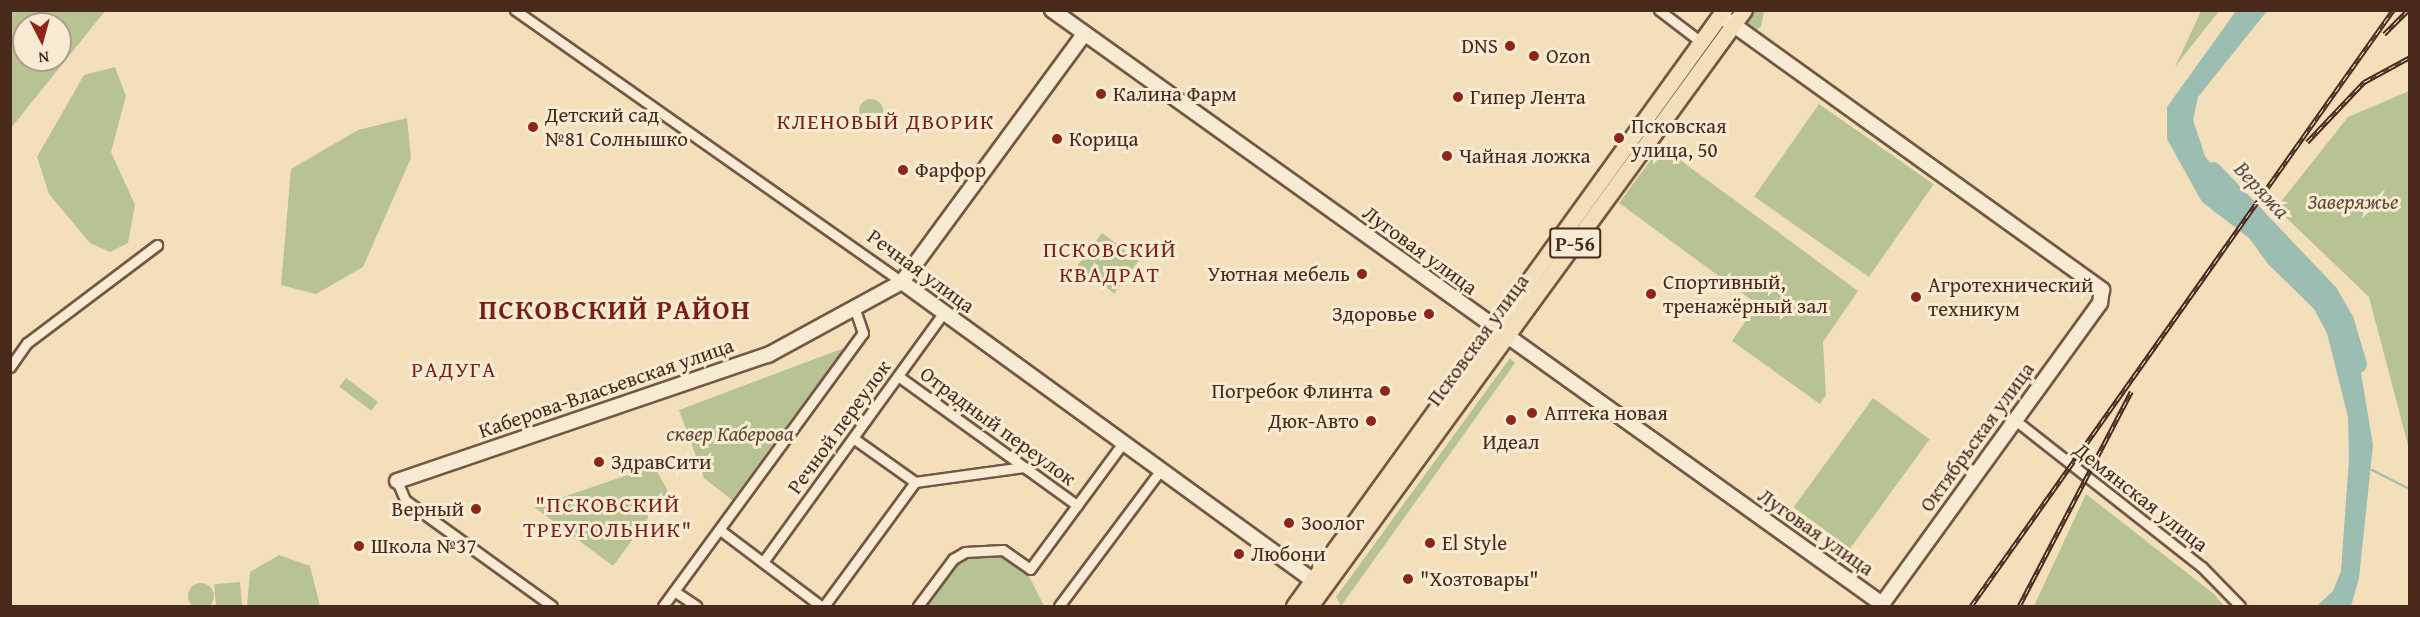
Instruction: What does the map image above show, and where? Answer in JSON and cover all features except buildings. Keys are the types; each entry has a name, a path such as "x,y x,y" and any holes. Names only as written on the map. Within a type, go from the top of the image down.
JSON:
{"main road":[{"name":"Псковская улица","path":"1310,606 1744,10"},
{"name":"Псковская улица","path":"1294,606 1305,575 1359,510 1701,42 1720,12"},
{"path":"1359,510 1372,511 1373,521"}],"street":[{"name":"Речная улица","path":"515,10 902,282 1305,575"},
{"name":"Луговая улица","path":"1052,10 1505,338 1882,605"},
{"path":"1659,10 1701,42"},
{"path":"1720,12 1734,25"},
{"name":"Октябрьская улица","path":"1734,25 2102,290 2100,303 1882,605"},
{"name":"Каберова-Власьевская улица","path":"397,481 768,355 855,310 902,282 1084,34"},
{"path":"10,367 27,343 157,245"},
{"path":"663,606 863,333 855,310"},
{"name":"Речной переулок","path":"763,562 943,313"},
{"name":"Отрадный переулок","path":"898,376 1077,505"},
{"name":"Демянская улица","path":"2015,420 2202,567 2240,606"},
{"path":"853,438 915,482 1024,467"},
{"path":"918,606 953,559 965,552 1003,550 1030,569 1122,444"},
{"path":"1059,606 1160,471"},
{"path":"397,481 405,500 552,606"},
{"path":"720,530 822,606 915,482"},
{"path":"674,591 696,606"}],"green space":[{"path":"10,11 105,11 72,52 72,12 12,12 12,72 56,72 11,128"},
{"path":"1753,11 1764,11 1761,27 1753,32 1744,25"},
{"path":"2201,11 2219,11 2175,67"},
{"path":"115,67 126,96 111,152 135,205 128,243 110,252 90,243 49,194 37,157 84,75"},
{"name":"Заверяжье","path":"2409,91 2409,449 2369,297 2276,208 2348,117"},
{"path":"871,99 880,102 883,111 880,120 871,123 862,120 859,111 862,102"},
{"path":"1819,104 1934,184 1869,277 1754,197"},
{"path":"407,118 411,158 363,267 316,294 281,285 291,169 358,130"},
{"path":"1661,146 1858,291 1823,342 1826,395 1820,404 1732,341 1757,304 1619,203"},
{"path":"1102,233 1139,261 1114,293 1077,266"},
{"name":"сквер Каберова","path":"844,348 732,500 704,478 679,410"},
{"path":"1510,358 1515,363 1341,606 1336,597"},
{"path":"346,378 378,402 371,411 339,387"},
{"path":"1873,398 1930,439 1850,548 1794,507"},
{"path":"654,466 668,491 613,566 534,507"},
{"path":"2086,494 2214,594 2224,606 2034,606"},
{"path":"279,555 310,566 320,606 247,606 250,572"},
{"path":"1000,555 1027,572 1044,606 923,606 956,561"},
{"path":"240,582 242,606 216,606 214,584"},
{"path":"201,583 210,587 214,596 210,605 201,609 192,605 188,596 192,587"}],"water":[{"path":"2236,11 2267,11 2198,97 2193,120 2205,156 2225,184 2323,288 2357,349 2373,445 2359,578 2351,606 2317,606 2333,591 2341,571 2349,459 2348,417 2327,333 2314,309 2268,264 2249,238 2202,202 2167,139 2167,107"}],"waterway":[{"name":"Веряжа","path":"2213,169 2330,292 2346,320 2359,364"},
{"path":"2372,470 2410,489"}],"railway":[{"path":"1971,606 2393,10"},
{"path":"2384,34 2408,10"},
{"path":"2307,142 2364,82 2410,57"},
{"path":"2019,606 2131,392"}],"place":[{"name":"DNS","path":"1510,46"},
{"name":"Ozon","path":"1534,56"},
{"name":"Калина Фарм","path":"1101,94"},
{"name":"Гипер Лента","path":"1458,97"},
{"name":"Детский сад №81 Солнышко","path":"533,127"},
{"name":"Псковская улица, 50","path":"1619,138"},
{"name":"Корица","path":"1057,139"},
{"name":"Чайная ложка","path":"1447,156"},
{"name":"Фарфор","path":"903,170"},
{"name":"Уютная мебель","path":"1362,274"},
{"name":"Спортивный, тренажёрный зал","path":"1651,294"},
{"name":"Агротехнический техникум","path":"1916,297"},
{"name":"Здоровье","path":"1429,314"},
{"name":"Погребок Флинта","path":"1385,391"},
{"name":"Аптека новая","path":"1532,413"},
{"name":"Идеал","path":"1511,420"},
{"name":"Дюк-Авто","path":"1371,421"},
{"name":"ЗдравСити","path":"599,462"},
{"name":"Верный","path":"476,509"},
{"name":"Зоолог","path":"1289,523"},
{"name":"El Style","path":"1430,543"},
{"name":"Школа №37","path":"359,546"},
{"name":"Любони","path":"1239,554"},
{"name":"\"Хозтовары\"","path":"1408,579"}],"district":[{"name":"КЛЕНОВЫЙ ДВОРИК","path":"886,122"},
{"name":"ПСКОВСКИЙ КВАДРАТ","path":"1110,262"},
{"name":"ПСКОВСКИЙ РАЙОН","path":"615,310"},
{"name":"РАДУГА","path":"454,370"},
{"name":"\"ПСКОВСКИЙ ТРЕУГОЛЬНИК\"","path":"608,516"}]}
